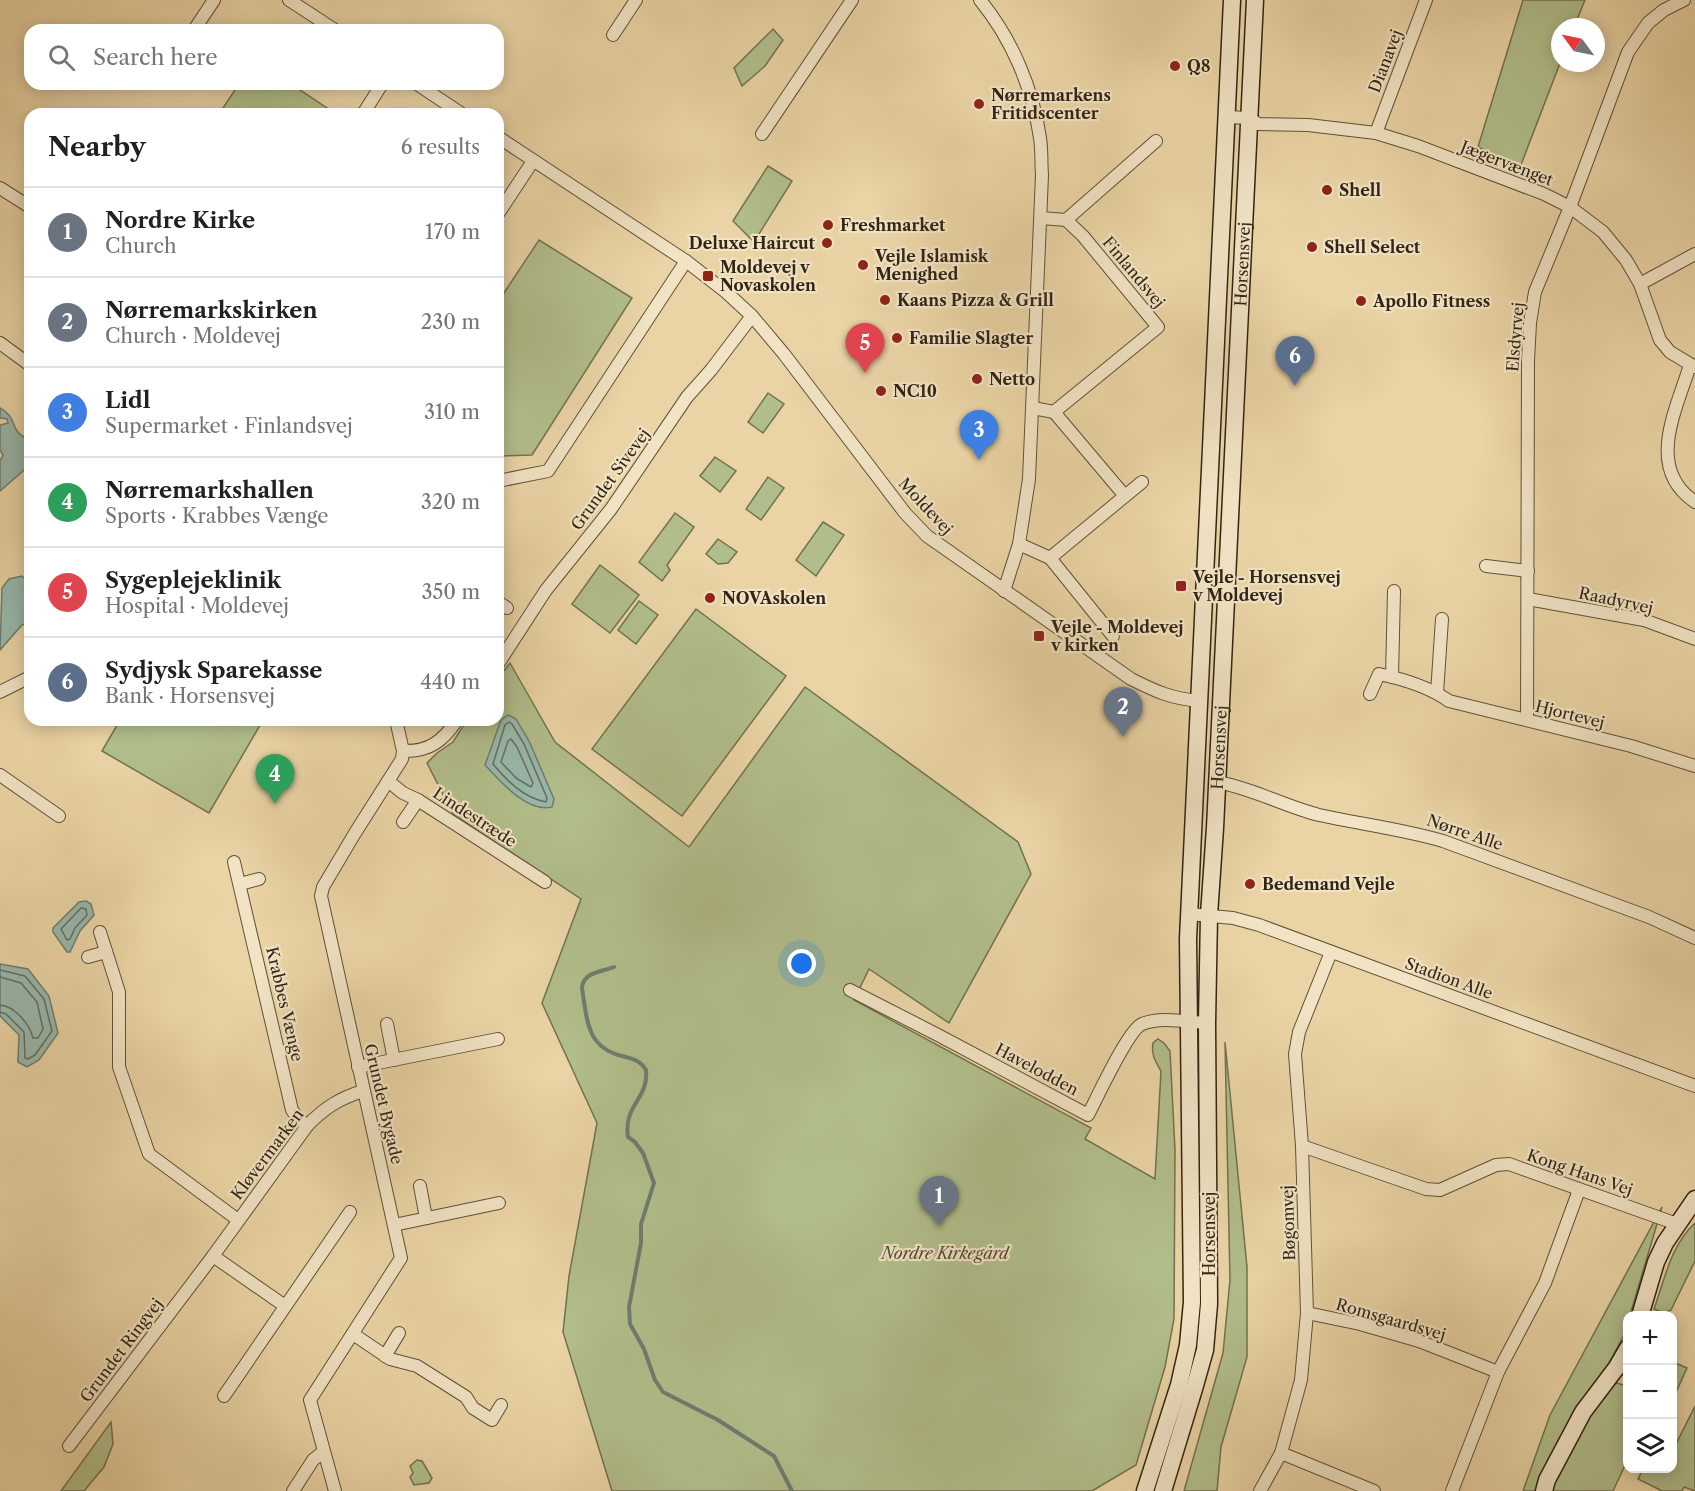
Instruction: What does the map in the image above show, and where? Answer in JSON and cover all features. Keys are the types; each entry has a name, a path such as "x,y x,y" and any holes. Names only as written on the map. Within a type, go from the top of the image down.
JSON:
{"main road":[{"name":"Horsensvej","path":"1145,1491 1179,1385 1188,1345 1192,1302 1188,1022 1189,914 1226,117 1234,0"},
{"path":"1234,0 1241,16 1237,108 1249,118"},
{"name":"Horsensvej","path":"1163,1491 1204,1350 1209,1304 1207,1023 1209,915 1255,0"},
{"path":"1226,117 1239,127 1234,229 1242,249"},
{"path":"1215,828 1207,796 1210,721 1199,701 1207,695 1212,679 1221,521 1231,479"},
{"path":"1641,1311 1656,1262 1677,1224 1695,1199"},
{"path":"1544,1491 1547,1480 1583,1412 1623,1357"}],"street":[{"path":"198,24 213,0"},
{"path":"289,0 326,24"},
{"path":"613,35 636,0"},
{"path":"762,134 852,0"},
{"path":"980,0 994,18 1024,75 1040,138 1041,218 1029,479 1019,544 1004,591"},
{"name":"Dianavej","path":"1376,133 1426,0"},
{"name":"Elsdyrvej","path":"1527,720 1527,406 1530,323 1535,292 1570,207 1628,52 1648,23 1664,10 1684,0"},
{"path":"367,108 378,90"},
{"path":"426,90 453,108"},
{"name":"Jægervænget","path":"1226,117 1249,118 1258,124 1308,125 1376,133 1418,146 1526,187 1570,207 1603,232 1626,260 1640,284 1660,340 1670,352 1693,366"},
{"name":"Moldevej","path":"504,141 687,261 717,284 752,316 811,388 905,513 935,543 1131,679 1162,695 1199,701"},
{"path":"1041,218 1066,219 1156,141"},
{"path":"504,205 533,160"},
{"path":"0,188 24,203"},
{"name":"Finlandsvej","path":"1054,412 1158,327 1083,236 1066,219"},
{"path":"1640,284 1695,254"},
{"path":"504,481 548,471 687,261"},
{"name":"Grundet Sivevej","path":"504,655 546,591 611,509 687,397 711,370 752,316"},
{"path":"0,343 24,361"},
{"path":"1693,366 1668,433 1666,452 1674,480 1681,490 1695,502"},
{"path":"1033,408 1054,412 1125,496"},
{"path":"1050,558 1142,482"},
{"path":"1019,544 1050,558 1113,636"},
{"path":"1486,566 1528,571"},
{"path":"1370,694 1379,674 1392,677 1394,591"},
{"name":"Raadyrvej","path":"1528,599 1644,620 1695,639"},
{"path":"1437,693 1442,619"},
{"name":"Hjortevej","path":"1392,677 1437,693 1449,701 1631,746 1695,766"},
{"path":"0,692 24,680"},
{"path":"397,726 403,751 415,752 436,744 447,735 453,726"},
{"name":"Grundet Bygade","path":"335,1491 310,1400 401,1258 321,897 323,887 402,759 403,751"},
{"path":"0,776 58,816"},
{"name":"Lindestræde","path":"388,781 545,882"},
{"name":"Nørre Alle","path":"1217,782 1236,786 1320,815 1413,832 1443,841 1649,917 1695,938"},
{"path":"404,822 418,800"},
{"name":"Krabbes Vænge","path":"234,862 292,1110 307,1126"},
{"path":"240,884 259,879"},
{"name":"Stadion Alle","path":"1189,914 1233,918 1259,925 1695,1086"},
{"path":"100,932 118,992 119,1067 149,1154 238,1220"},
{"path":"88,957 106,952"},
{"name":"Bøgomvej","path":"1260,1491 1281,1454 1301,1380 1307,1312 1302,1146 1295,1054 1299,1032 1331,952"},
{"name":"Havelodden","path":"850,990 1088,1115 1129,1038 1140,1025 1155,1020 1207,1023"},
{"path":"387,1024 394,1060"},
{"path":"358,1067 498,1039"},
{"name":"Kløvermarken","path":"200,1273 307,1126 336,1101 363,1091"},
{"name":"Kong Hans Vej","path":"1302,1146 1426,1189 1440,1190 1496,1165 1509,1164 1677,1224"},
{"path":"420,1186 426,1218"},
{"path":"1452,1491 1498,1372 1545,1283 1579,1190"},
{"path":"394,1225 499,1203"},
{"path":"224,1396 350,1212"},
{"path":"213,1256 285,1306"},
{"name":"Grundet Ringvej","path":"69,1446 200,1273"},
{"name":"Romsgaardsvej","path":"1307,1312 1419,1341 1498,1372"},
{"path":"385,1356 399,1333"},
{"path":"353,1334 390,1359 417,1365 466,1397 472,1408 492,1420 501,1405"},
{"path":"293,1491 313,1460 323,1452"},
{"path":"1281,1454 1374,1491"}],"green space":[{"path":"1523,0 1585,0 1578,18 1551,18 1551,72 1557,72 1519,170 1478,147"},
{"path":"773,29 783,40 765,66 742,86 734,68"},
{"path":"235,90 300,90 327,108 223,108"},
{"path":"768,166 792,181 754,242 733,221"},
{"path":"539,240 632,298 532,455 504,456 504,293"},
{"path":"768,393 784,404 763,433 748,422"},
{"path":"715,457 736,471 720,492 700,476"},
{"path":"768,477 784,488 761,520 746,509"},
{"path":"675,513 694,527 667,565 670,570 662,581 639,562"},
{"path":"823,522 844,535 816,576 796,560"},
{"path":"718,539 737,552 728,563 718,564 706,554"},
{"path":"600,565 639,595 610,633 572,604"},
{"path":"639,601 658,615 636,644 618,630"},
{"path":"696,609 786,676 682,816 592,749"},
{"name":"Nordre Kirkegård","path":"510,663 555,742 689,847 805,687 1018,842 1031,874 949,1023 869,969 854,1000 1091,1128 1085,1139 1155,1179 1161,1071 1154,1057 1153,1043 1158,1039 1170,1051 1175,1150 1174,1319 1165,1367 1136,1465 1092,1491 612,1491 563,1332 569,1276 597,1123 542,1003 581,899 453,814 427,763 453,742 463,726 504,726 504,670"},
{"path":"117,726 260,726 209,813 102,751"},
{"path":"1225,1042 1247,1267 1247,1357 1221,1447 1217,1491 1184,1491 1223,1353 1230,1280"},
{"path":"1662,1207 1631,1311 1623,1311 1623,1337 1540,1491 1523,1491 1550,1415"},
{"path":"1695,1223 1695,1261 1671,1310 1659,1311 1654,1309 1665,1274 1674,1252"},
{"path":"1677,1365 1687,1368 1677,1390"},
{"path":"1613,1382 1623,1385 1623,1470 1613,1491 1547,1491 1587,1414"},
{"path":"1695,1406 1695,1491 1684,1487 1682,1491 1662,1491 1638,1479 1641,1473 1677,1473 1677,1442"},
{"path":"111,1422 113,1444 104,1467 84,1491 61,1491"},
{"path":"417,1460 422,1461 432,1478 429,1483 414,1485 410,1477 413,1473 410,1466"}],"water":[{"path":"0,408 10,416 18,433 24,437 24,470 0,491 0,461 3,455 0,450 0,425 8,423 7,419 0,418"},
{"path":"22,576 24,578 24,624 0,650 2,588 9,579"},
{"path":"508,715 516,719 529,741 554,799 552,807 543,808 524,801 506,787 485,765 499,726 504,726 504,718"},
{"path":"86,901 91,904 94,915 80,931 70,952 67,952 53,932 53,928 79,902"},
{"path":"0,964 28,969 49,996 58,1033 39,1060 27,1067 18,1062 19,1035 0,1016"}],"waterway":[{"path":"614,967 589,976 582,988 587,1021 595,1039 610,1052 636,1060 646,1070 644,1088 632,1109 627,1126 628,1137 643,1153 654,1183 641,1224 641,1243 629,1307 630,1324 644,1349 655,1380 663,1392 718,1420 774,1456 792,1491"}],"place":[{"name":"Q8","path":"1175,66"},
{"name":"Nørremarkens Fritidscenter","path":"979,104"},
{"name":"Shell","path":"1327,190"},
{"name":"Freshmarket","path":"828,225"},
{"name":"Deluxe Haircut","path":"827,243"},
{"name":"Shell Select","path":"1312,247"},
{"name":"Vejle Islamisk Menighed","path":"863,265"},
{"name":"Moldevej v Novaskolen","path":"708,276"},
{"name":"Kaans Pizza & Grill","path":"885,300"},
{"name":"Apollo Fitness","path":"1361,301"},
{"name":"Familie Slagter","path":"897,338"},
{"name":"Sygeplejeklinik","path":"865,373"},
{"name":"Netto","path":"977,379"},
{"name":"Sydjysk Sparekasse","path":"1295,386"},
{"name":"NC10","path":"881,391"},
{"name":"Lidl","path":"979,460"},
{"name":"Vejle - Horsensvej v Moldevej","path":"1181,586"},
{"name":"NOVAskolen","path":"710,598"},
{"name":"Vejle - Moldevej v kirken","path":"1039,636"},
{"name":"Nørremarkskirken","path":"1123,737"},
{"name":"Nørremarkshallen","path":"275,804"},
{"name":"Bedemand Vejle","path":"1250,884"},
{"name":"Nordre Kirke","path":"939,1226"}]}
